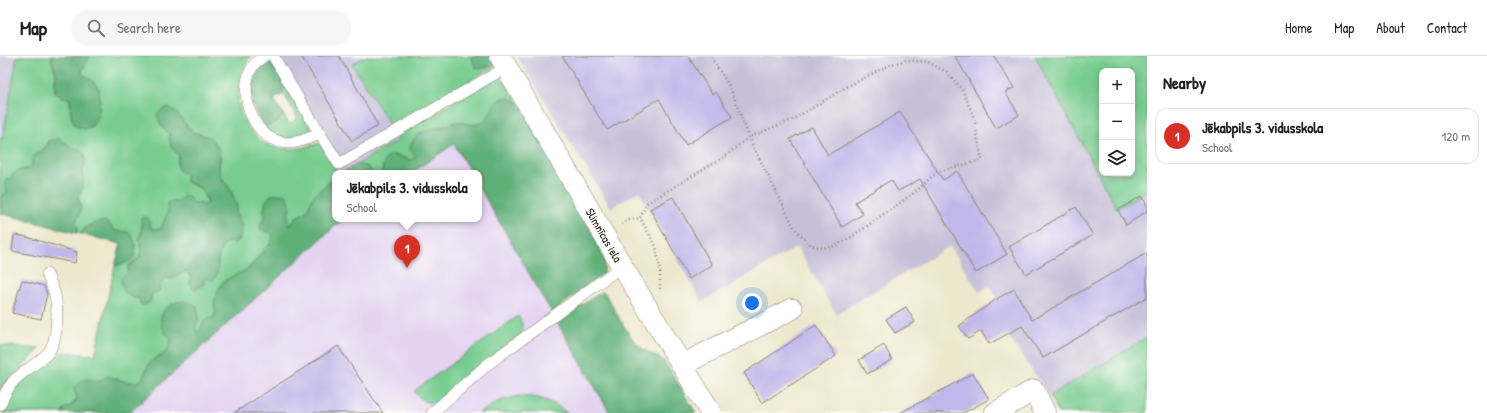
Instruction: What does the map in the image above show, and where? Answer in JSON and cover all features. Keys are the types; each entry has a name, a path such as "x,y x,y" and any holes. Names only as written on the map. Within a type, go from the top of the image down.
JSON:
{"street":[{"name":"Slimnīcas iela","path":"504,61 622,266 711,413"},
{"path":"682,365 792,309"},
{"path":"995,413 1034,390 1045,413"}],"lane":[{"path":"264,56 253,66 246,82 247,101 253,119 266,136 282,143 301,141 320,134"},
{"path":"273,56 338,164 504,61"},
{"path":"432,413 488,364 622,266"},
{"path":"0,405 5,391 16,377 46,356 52,347 56,320 56,306 54,289 47,274"}],"path":[{"path":"656,322 660,294 660,270 656,246 640,218 647,203 724,157 749,137 792,120 848,86 906,60 928,62 947,72 963,91 974,118 982,160 937,172 914,193 850,238 835,246 823,248 811,244 795,229 749,137 730,87 710,56"}],"shaded area":[{"path":"0,56 17,56 3,138 0,138"},
{"path":"267,56 366,56 352,64 399,139 347,170 336,170"},
{"path":"517,56 1035,56 1117,208 1147,191 1147,337 1050,396 1009,337 1009,316 989,286 979,292 950,246 836,314 797,247 702,302 639,191 611,208"},
{"path":"454,144 469,170 415,170"},
{"path":"482,192 610,413 129,413 340,222 482,222"}],"green space":[{"path":"17,56 52,56 56,75 54,85 62,97 69,98 71,118 98,118 100,99 93,81 81,73 89,56 251,56 245,65 241,76 238,97 243,118 248,128 263,143 279,148 292,149 319,143 336,170 332,170 332,180 314,195 307,211 295,218 292,224 288,226 287,221 290,206 289,199 286,195 271,195 265,203 265,217 261,223 273,234 272,242 248,269 223,282 214,303 216,312 213,318 197,333 195,327 199,319 164,332 171,339 170,344 164,353 147,367 141,380 130,382 116,378 100,381 86,379 78,397 72,404 64,409 63,413 2,413 7,400 18,384 61,352 95,355 115,266 128,262 116,231 105,221 87,226 81,234 76,233 77,228 75,222 80,210 78,198 83,188 82,171 85,166 81,150 72,148 67,143 50,140 44,149 35,154 32,168 19,170 0,200 0,138 3,138","holes":["174,110 185,124 195,133 201,134 215,143 219,150 219,167 221,177 231,191 237,206 236,213 239,218 241,232 239,240 227,242 224,245 219,253 216,276 208,278 203,285 190,283 191,277 187,271 180,275 166,277 152,294 150,302 139,298 133,298 121,280 128,272 128,266 140,257 141,250 139,239 142,231 162,229 168,212 167,205 181,200 184,196 188,196 191,202 204,205 207,202 201,188 186,182 186,174 177,164 179,156 171,146 169,134 161,125"]},
{"path":"52,56 89,56 81,73 93,81 99,88 100,99 98,118 91,127 84,129 75,126 72,119 69,98 62,97 55,92 56,75"},
{"path":"366,56 471,56 471,58 486,68 495,64 495,67 392,128 352,64"},
{"path":"471,56 494,56 495,64 479,69 475,66"},
{"path":"1035,56 1147,56 1147,191 1117,209 1099,176 1135,176 1135,68 1099,68 1099,175"},
{"path":"268,57 284,84 282,93 274,99 283,114 279,120 274,123 262,126 251,102 252,80 261,64"},
{"path":"501,77 520,104 495,103 490,116 482,123 472,125 460,122 428,130 417,157 411,160 394,155 384,162 383,170 370,170 367,166 356,165 399,139 397,136 494,78"},
{"path":"284,84 313,133 292,138 276,136 262,126 277,121 283,114 289,124 298,119 284,94 280,96 284,88"},
{"path":"503,98 510,98 520,104 599,245 605,261 604,273 552,313 482,192 482,170 469,170 454,144 415,170 383,170 384,162 388,156 394,155 411,160 416,157 410,149 415,138 422,132 456,122 462,122 469,125 481,123 490,115 495,103"},
{"path":"168,107 177,113 185,124 195,133 210,137 219,150 219,167 221,177 231,191 237,206 236,213 241,224 241,232 239,240 234,243 227,242 220,251 216,277 213,281 208,278 203,285 196,289 192,287 190,283 191,277 187,271 171,279 166,277 160,284 159,291 152,294 149,302 141,305 139,298 131,297 126,293 121,279 128,272 128,267 140,257 141,250 139,239 142,231 141,218 144,216 148,218 152,229 161,229 168,212 168,202 177,201 184,196 188,196 191,202 204,205 207,202 201,188 186,182 186,174 179,171 177,164 179,156 171,146 169,134 161,125 157,115 161,110"},
{"path":"59,139 72,148 80,150 85,156 85,166 82,171 83,188 78,198 81,208 75,222 78,228 76,233 0,213 0,200 7,191 4,184 7,180 16,172 32,168 32,160 34,156 46,147 50,140"},
{"path":"356,165 367,166 370,170 347,170"},
{"path":"332,180 332,222 340,222 129,413 63,413 64,409 71,406 77,399 74,388 83,380 89,379 100,381 107,376 129,382 139,381 142,379 149,363 167,351 169,346 171,339 162,326 162,315 167,307 177,302 187,301 195,305 198,313 195,327 197,333 204,321 213,318 216,312 214,303 223,282 249,269 272,242 273,234 260,229 261,223 265,217 264,211 268,198 275,194 280,194 286,195 289,199 289,226 295,218 307,211 314,195"},
{"path":"105,221 116,231 128,232 133,237 135,256 128,262 115,266 121,244 81,234 92,224"},
{"path":"601,292 604,292 623,325 636,343 665,362 696,413 610,413 557,322"},
{"path":"518,316 522,325 520,335 438,402 430,403 424,401 414,391"},
{"path":"1147,337 1147,413 1058,413 1050,396"},
{"path":"0,345 40,349 2,386 0,391"},
{"path":"519,396 533,397 551,402 567,413 479,413 499,401"}],"building":[{"path":"301,56 339,56 378,126 352,141"},
{"path":"562,56 688,56 712,94 716,92 732,117 686,145 659,99 607,130"},
{"path":"955,56 994,56 1014,88 1005,92 1019,115 996,128"},
{"path":"900,112 943,180 957,171 1007,254 976,273 920,179 898,191 891,180 855,202 863,214 842,227 790,139 812,127 828,155"},
{"path":"1142,196 1147,205 1147,211 1126,225 1118,210"},
{"path":"673,197 712,265 689,279 650,209"},
{"path":"1076,207 1093,235 1026,274 1009,247"},
{"path":"14,235 23,236 77,252 75,263 12,251"},
{"path":"1147,253 1147,297 1043,358 1022,326 989,344 981,331 968,339 959,326 995,300 1014,289 1032,320"},
{"path":"22,280 44,286 47,294 41,319 12,313"},
{"path":"906,307 915,322 895,333 886,319"},
{"path":"816,325 836,356 762,403 744,373"},
{"path":"884,345 892,360 867,374 859,360"},
{"path":"338,346 383,413 234,413"},
{"path":"973,373 989,399 963,413 900,413"}],"place":[{"name":"Jēkabpils 3. vidusskola","path":"407,268"}]}
